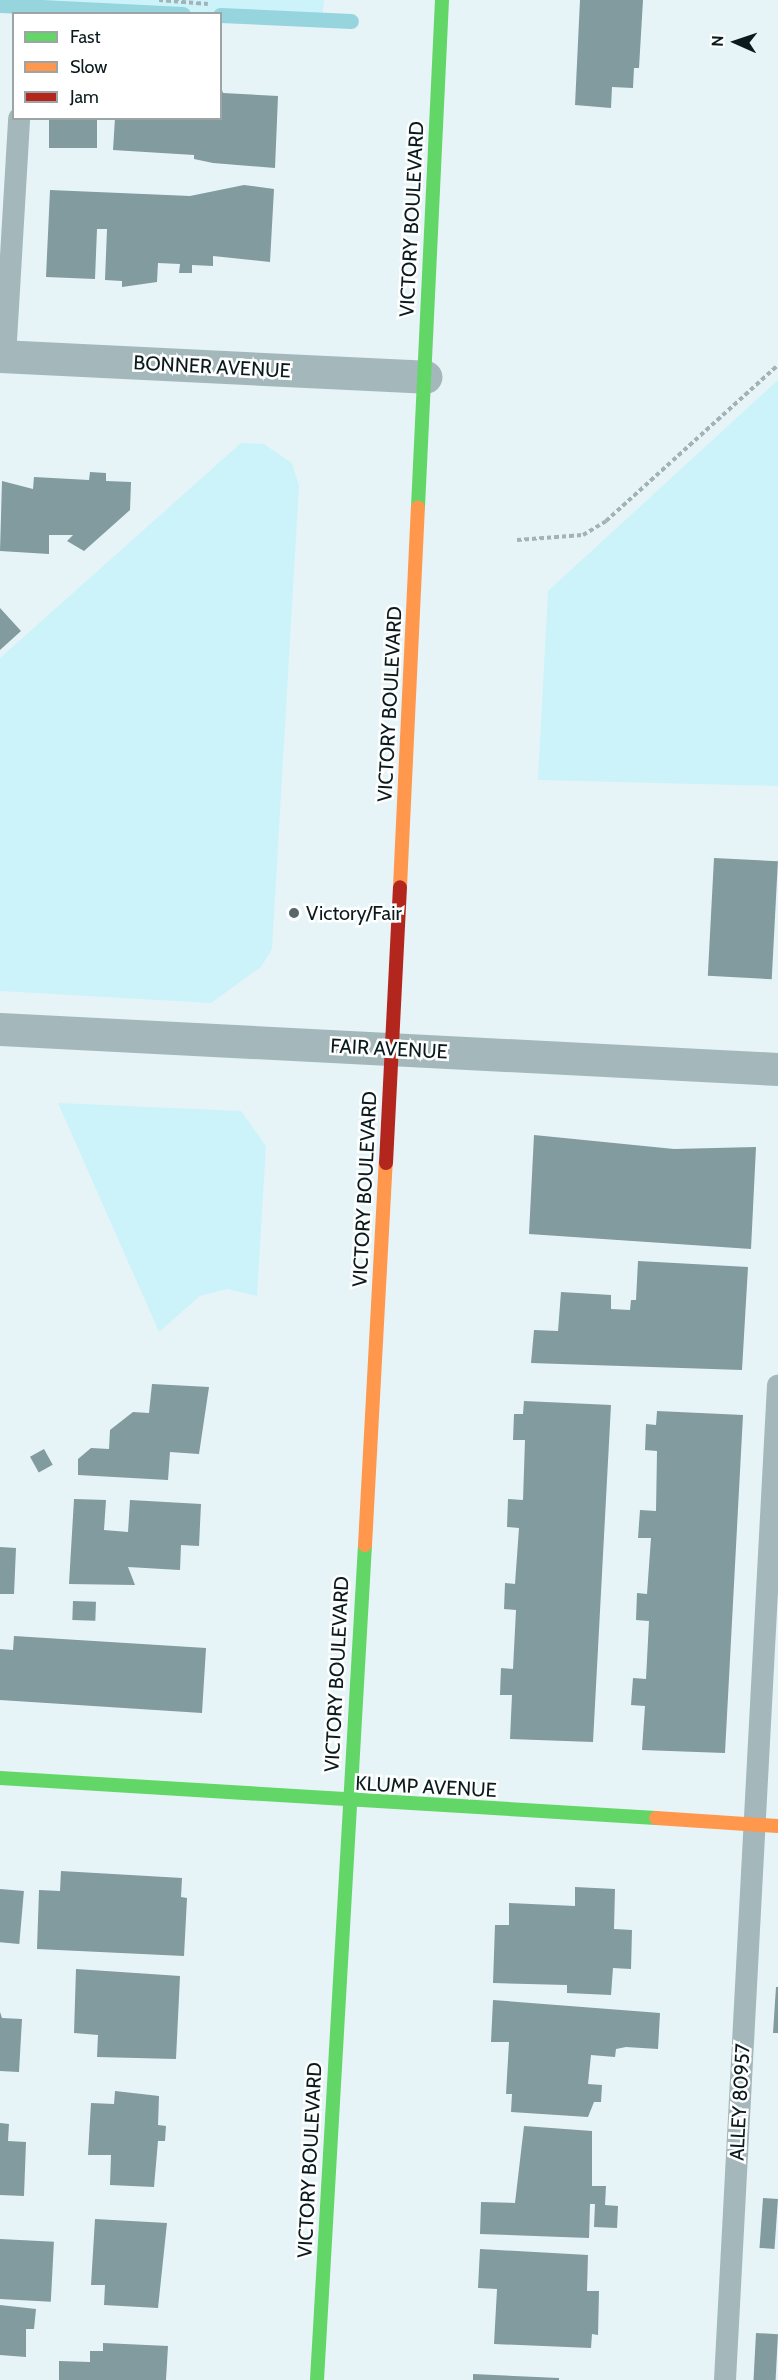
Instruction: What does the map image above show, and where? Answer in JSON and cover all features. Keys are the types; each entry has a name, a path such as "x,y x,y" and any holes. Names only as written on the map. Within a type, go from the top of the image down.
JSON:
{"main road":[{"name":"VICTORY BOULEVARD","path":"317,2380 393,1050 442,0"},
{"name":"KLUMP AVENUE","path":"0,1778 350,1803 778,1826"}],"street":[{"name":"BONNER AVENUE","path":"3,356 425,377"},
{"name":"FAIR AVENUE","path":"0,1029 778,1069"}],"lane":[{"path":"3,356 19,120"},
{"name":"ALLEY 80957","path":"725,2380 778,1385"}],"path":[{"path":"159,0 208,4"},
{"path":"517,540 583,535 606,521 778,365"}],"shaded area":[{"path":"0,0 324,0 322,23 222,18 222,12 101,12 0,7"},
{"path":"778,380 778,786 538,780 548,591"},
{"path":"241,443 264,444 292,463 299,486 272,949 261,967 211,1003 0,991 0,658"},
{"path":"58,1103 241,1111 266,1146 257,1296 227,1289 200,1296 159,1332"}],"building":[{"path":"580,0 643,0 639,68 634,68 633,88 612,87 611,108 575,105"},
{"path":"222,90 223,93 278,96 275,168 213,163 194,159 194,155 113,150 115,120 222,120"},
{"path":"49,120 97,120 97,148 49,148"},
{"path":"244,185 274,189 270,262 213,256 213,266 192,265 192,273 179,273 180,264 158,263 157,282 122,287 122,281 105,280 107,229 97,229 95,279 46,277 50,190 190,196"},
{"path":"90,472 106,473 106,481 131,482 130,510 84,551 67,541 73,535 49,535 49,554 0,551 2,481 33,489 34,477 89,480"},
{"path":"0,608 21,631 0,650"},
{"path":"714,858 778,861 772,979 708,976"},
{"path":"534,1135 674,1149 756,1147 751,1249 529,1234"},
{"path":"638,1261 748,1267 742,1370 531,1363 534,1330 558,1331 561,1292 611,1295 611,1309 630,1310 631,1300 636,1300"},
{"path":"152,1384 209,1387 199,1454 170,1452 168,1480 78,1475 78,1459 91,1448 109,1449 110,1430 133,1412 149,1413"},
{"path":"524,1401 611,1405 593,1742 510,1739 512,1695 500,1695 501,1668 513,1669 516,1610 504,1609 505,1583 515,1584 519,1528 507,1527 508,1499 523,1500 525,1440 513,1440 514,1414 523,1414"},
{"path":"657,1411 743,1415 725,1753 642,1750 645,1706 631,1705 633,1678 646,1679 649,1621 636,1620 637,1593 647,1594 651,1538 638,1538 640,1510 656,1511 657,1451 645,1450 646,1424 656,1425"},
{"path":"44,1449 53,1465 39,1473 30,1457"},
{"path":"74,1499 106,1500 104,1530 128,1532 130,1500 201,1504 199,1546 181,1545 180,1570 128,1567 135,1585 69,1584"},
{"path":"0,1547 16,1548 14,1594 0,1594"},
{"path":"73,1601 96,1602 95,1621 72,1620"},
{"path":"14,1636 206,1648 202,1713 0,1700 0,1649 13,1650"},
{"path":"61,1871 182,1878 181,1897 187,1898 184,1956 37,1949 39,1890 60,1891"},
{"path":"575,1887 615,1889 614,1929 632,1930 631,1969 613,1968 611,1995 567,1993 567,1985 493,1983 495,1925 509,1925 509,1903 575,1906"},
{"path":"0,1889 24,1891 19,1944 0,1942"},
{"path":"76,1969 180,1976 176,2059 97,2057 98,2035 74,2033"},
{"path":"776,1987 778,1987 778,2033 773,2033"},
{"path":"493,2000 660,2013 658,2049 626,2047 616,2049 615,2057 591,2055 588,2084 602,2085 601,2102 594,2102 588,2117 511,2112 512,2094 506,2094 509,2042 491,2042"},
{"path":"0,2012 2,2018 22,2019 19,2072 0,2071"},
{"path":"115,2091 159,2096 158,2125 166,2126 165,2141 158,2141 154,2187 110,2185 111,2155 88,2155 91,2103 114,2104"},
{"path":"0,2123 9,2124 8,2141 26,2142 24,2196 0,2195"},
{"path":"524,2126 592,2131 592,2186 606,2186 605,2205 618,2206 617,2228 594,2227 595,2204 590,2204 589,2238 480,2234 481,2202 515,2203"},
{"path":"763,2198 778,2199 774,2249 760,2248"},
{"path":"95,2219 167,2223 158,2308 104,2305 105,2285 91,2285"},
{"path":"0,2239 54,2242 51,2302 0,2299"},
{"path":"480,2249 588,2255 587,2291 599,2291 598,2335 592,2334 591,2348 494,2344 497,2289 478,2288"},
{"path":"0,2305 36,2309 34,2329 26,2329 26,2357 0,2355"},
{"path":"756,2333 778,2334 776,2380 754,2380"},
{"path":"103,2343 168,2346 166,2380 59,2380 59,2361 90,2362 90,2351 103,2351"},
{"path":"473,2374 559,2378 559,2380 473,2380"}],"waterway":[{"path":"0,5 142,12"},
{"path":"222,15 351,21"}],"traffic: fast":[{"path":"418,507 442,0"},
{"path":"317,2380 365,1545"},
{"path":"0,1778 656,1818"}],"traffic: slow":[{"path":"400,887 418,507"},
{"path":"365,1545 386,1163"},
{"path":"656,1818 778,1826"}],"traffic: jam":[{"path":"386,1163 400,887"}],"place":[{"name":"Victory/Fair","path":"294,913"}]}
